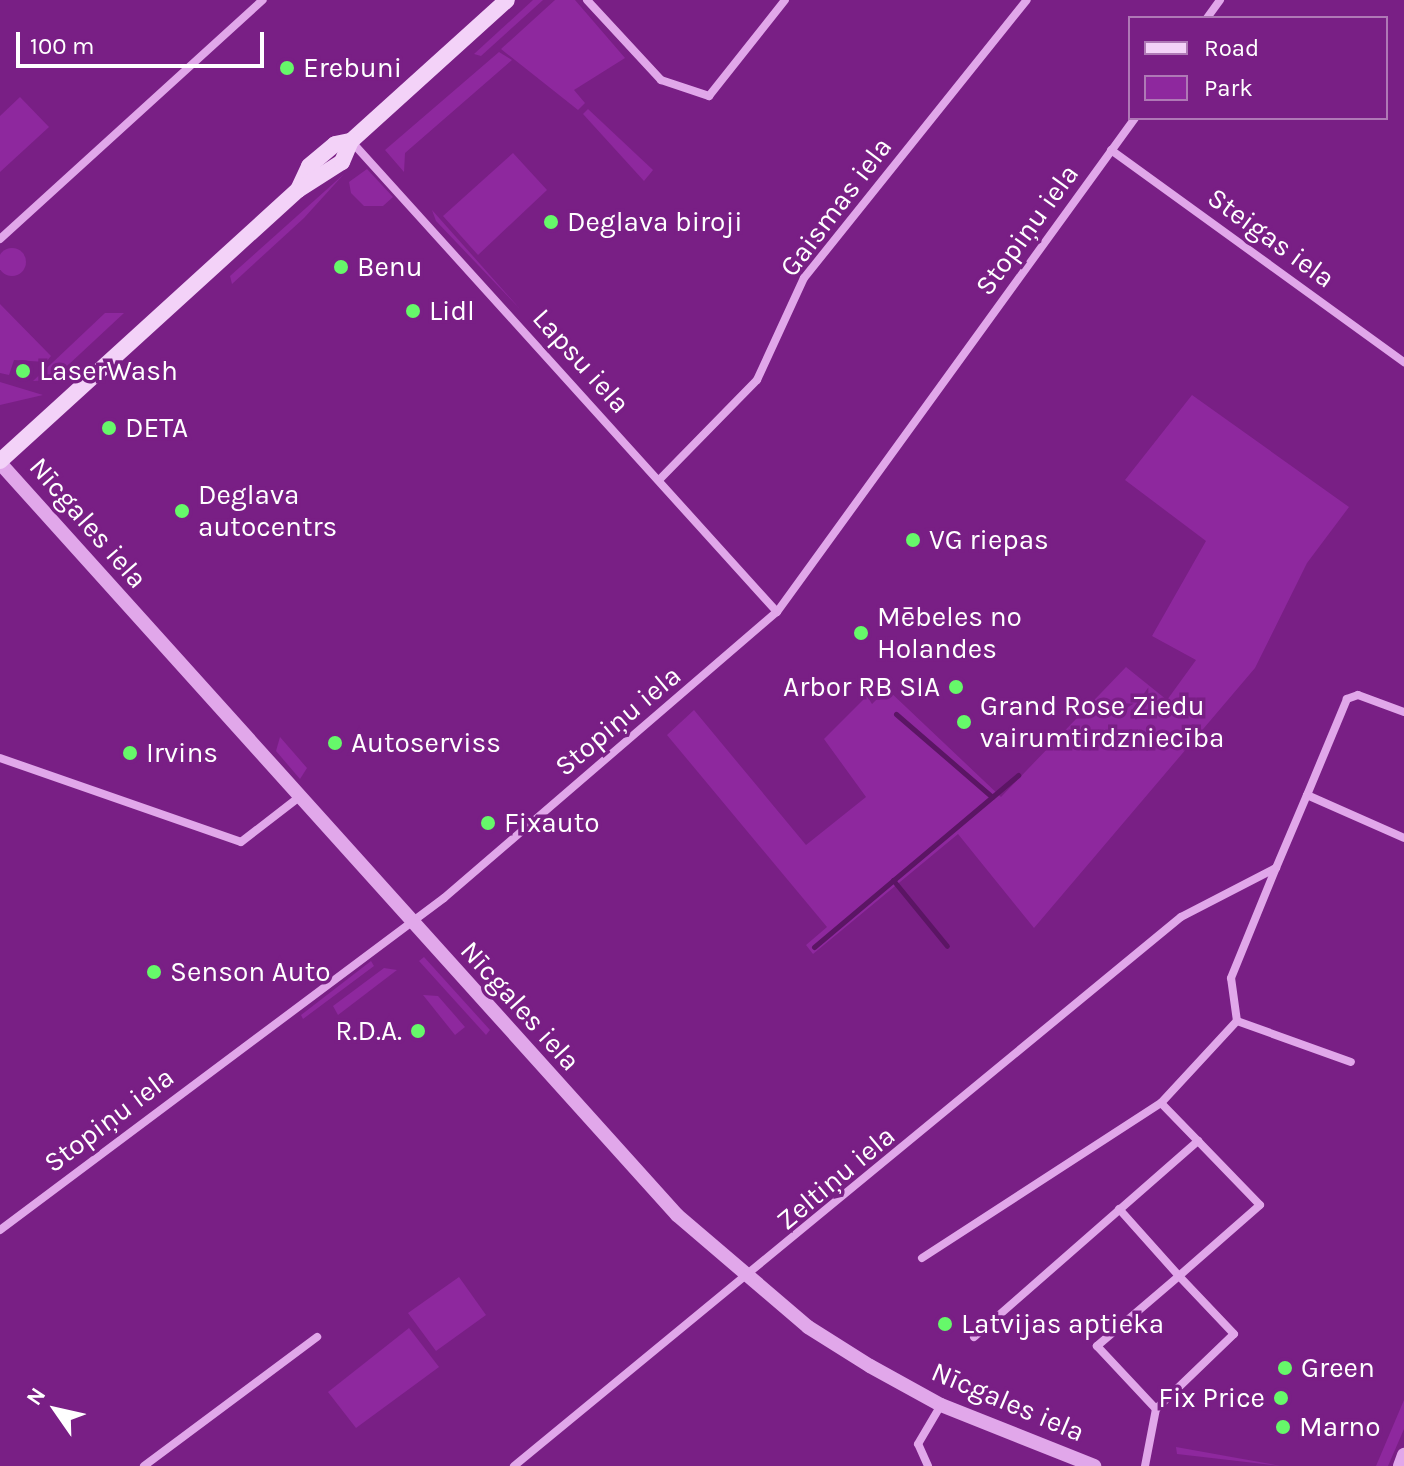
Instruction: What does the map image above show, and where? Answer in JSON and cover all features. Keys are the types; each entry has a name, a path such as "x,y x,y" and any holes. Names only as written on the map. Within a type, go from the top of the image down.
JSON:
{"main road":[{"path":"0,462 298,190 314,186 347,157 351,141 507,0"}],"street":[{"path":"0,239 263,0"},
{"path":"587,0 661,80 709,96 785,0"},
{"name":"Gaismas iela","path":"659,480 757,380 804,278 1027,0"},
{"name":"Stopiņu iela","path":"0,1230 408,921 777,612 1134,120"},
{"name":"Lapsu iela","path":"351,141 777,612"},
{"name":"Steigas iela","path":"1111,150 1404,362"},
{"name":"Nīcgales iela","path":"0,462 631,1170 748,1279 818,1333 941,1405 1094,1466"},
{"path":"1237,1021 1231,978 1347,699 1358,695 1404,712"},
{"path":"0,758 241,842 298,798"},
{"path":"1307,795 1404,838"},
{"name":"Zeltiņu iela","path":"514,1466 748,1279 1181,917 1276,868"},
{"path":"1237,1021 1351,1062"},
{"path":"922,1258 1161,1103 1237,1021"},
{"path":"1156,1409 1097,1346 1260,1205 1161,1103"},
{"path":"974,1337 1198,1141"},
{"path":"1119,1209 1234,1334 1156,1409 1145,1466"},
{"path":"144,1466 317,1337"},
{"path":"928,1466 918,1444 941,1405"},
{"path":"1400,1466 1404,1455"}],"green space":[{"path":"533,0 543,0 481,56 474,54"},
{"path":"555,0 575,0 625,58 574,90 585,103 578,110 501,49"},
{"path":"499,52 512,60 405,153 404,172 385,150"},
{"path":"20,97 49,127 0,172 0,116"},
{"path":"588,109 653,170 644,181 583,114"},
{"path":"513,153 547,190 478,255 443,216"},
{"path":"367,169 393,197 383,206 364,206 351,193 349,182"},
{"path":"344,174 304,218 232,284 230,276"},
{"path":"432,210 520,309 436,221"},
{"path":"7,249 17,249 25,257 25,267 17,275 7,275 -1,267 -1,257"},
{"path":"0,304 51,356 46,362 14,360 9,375 0,373"},
{"path":"105,313 124,313 52,380 33,381"},
{"path":"0,382 43,395 0,405"},
{"path":"1192,395 1349,507 1307,563 1255,668 1034,928 958,834 813,954 806,945 827,927 667,735 694,710 806,845 866,797 824,739 867,696 872,704 887,689 1001,797 1126,667 1167,700 1196,660 1152,636 1206,541 1125,480"},
{"path":"280,737 307,768 300,779 276,751"},
{"path":"424,957 490,1030 486,1035 419,961"},
{"path":"371,961 374,966 303,1019 301,1015"},
{"path":"384,968 397,970 338,1015 333,1006"},
{"path":"423,995 438,996 465,1027 455,1035"},
{"path":"459,1277 486,1315 436,1351 408,1313"},
{"path":"409,1328 439,1367 356,1428 328,1392"},
{"path":"1404,1400 1404,1429 1388,1466 1376,1466"},
{"path":"1176,1447 1281,1466 1177,1454"}],"waterway":[{"path":"896,714 992,797"},
{"path":"814,947 1018,775"},
{"path":"893,880 947,946"}],"place":[{"name":"Erebuni","path":"287,68"},
{"name":"Deglava biroji","path":"551,222"},
{"name":"Benu","path":"341,267"},
{"name":"Lidl","path":"413,311"},
{"name":"LaserWash","path":"23,371"},
{"name":"DETA","path":"109,428"},
{"name":"Deglava autocentrs","path":"182,511"},
{"name":"VG riepas","path":"913,540"},
{"name":"Mēbeles no Holandes","path":"861,633"},
{"name":"Arbor RB SIA","path":"956,687"},
{"name":"Grand Rose Ziedu vairumtirdzniecība","path":"964,722"},
{"name":"Autoserviss","path":"335,743"},
{"name":"Irvins","path":"130,753"},
{"name":"Fixauto","path":"488,823"},
{"name":"Senson Auto","path":"154,972"},
{"name":"R.D.A.","path":"418,1031"},
{"name":"Latvijas aptieka","path":"945,1324"},
{"name":"Green","path":"1285,1368"},
{"name":"Fix Price","path":"1281,1398"},
{"name":"Marno","path":"1283,1427"}]}
